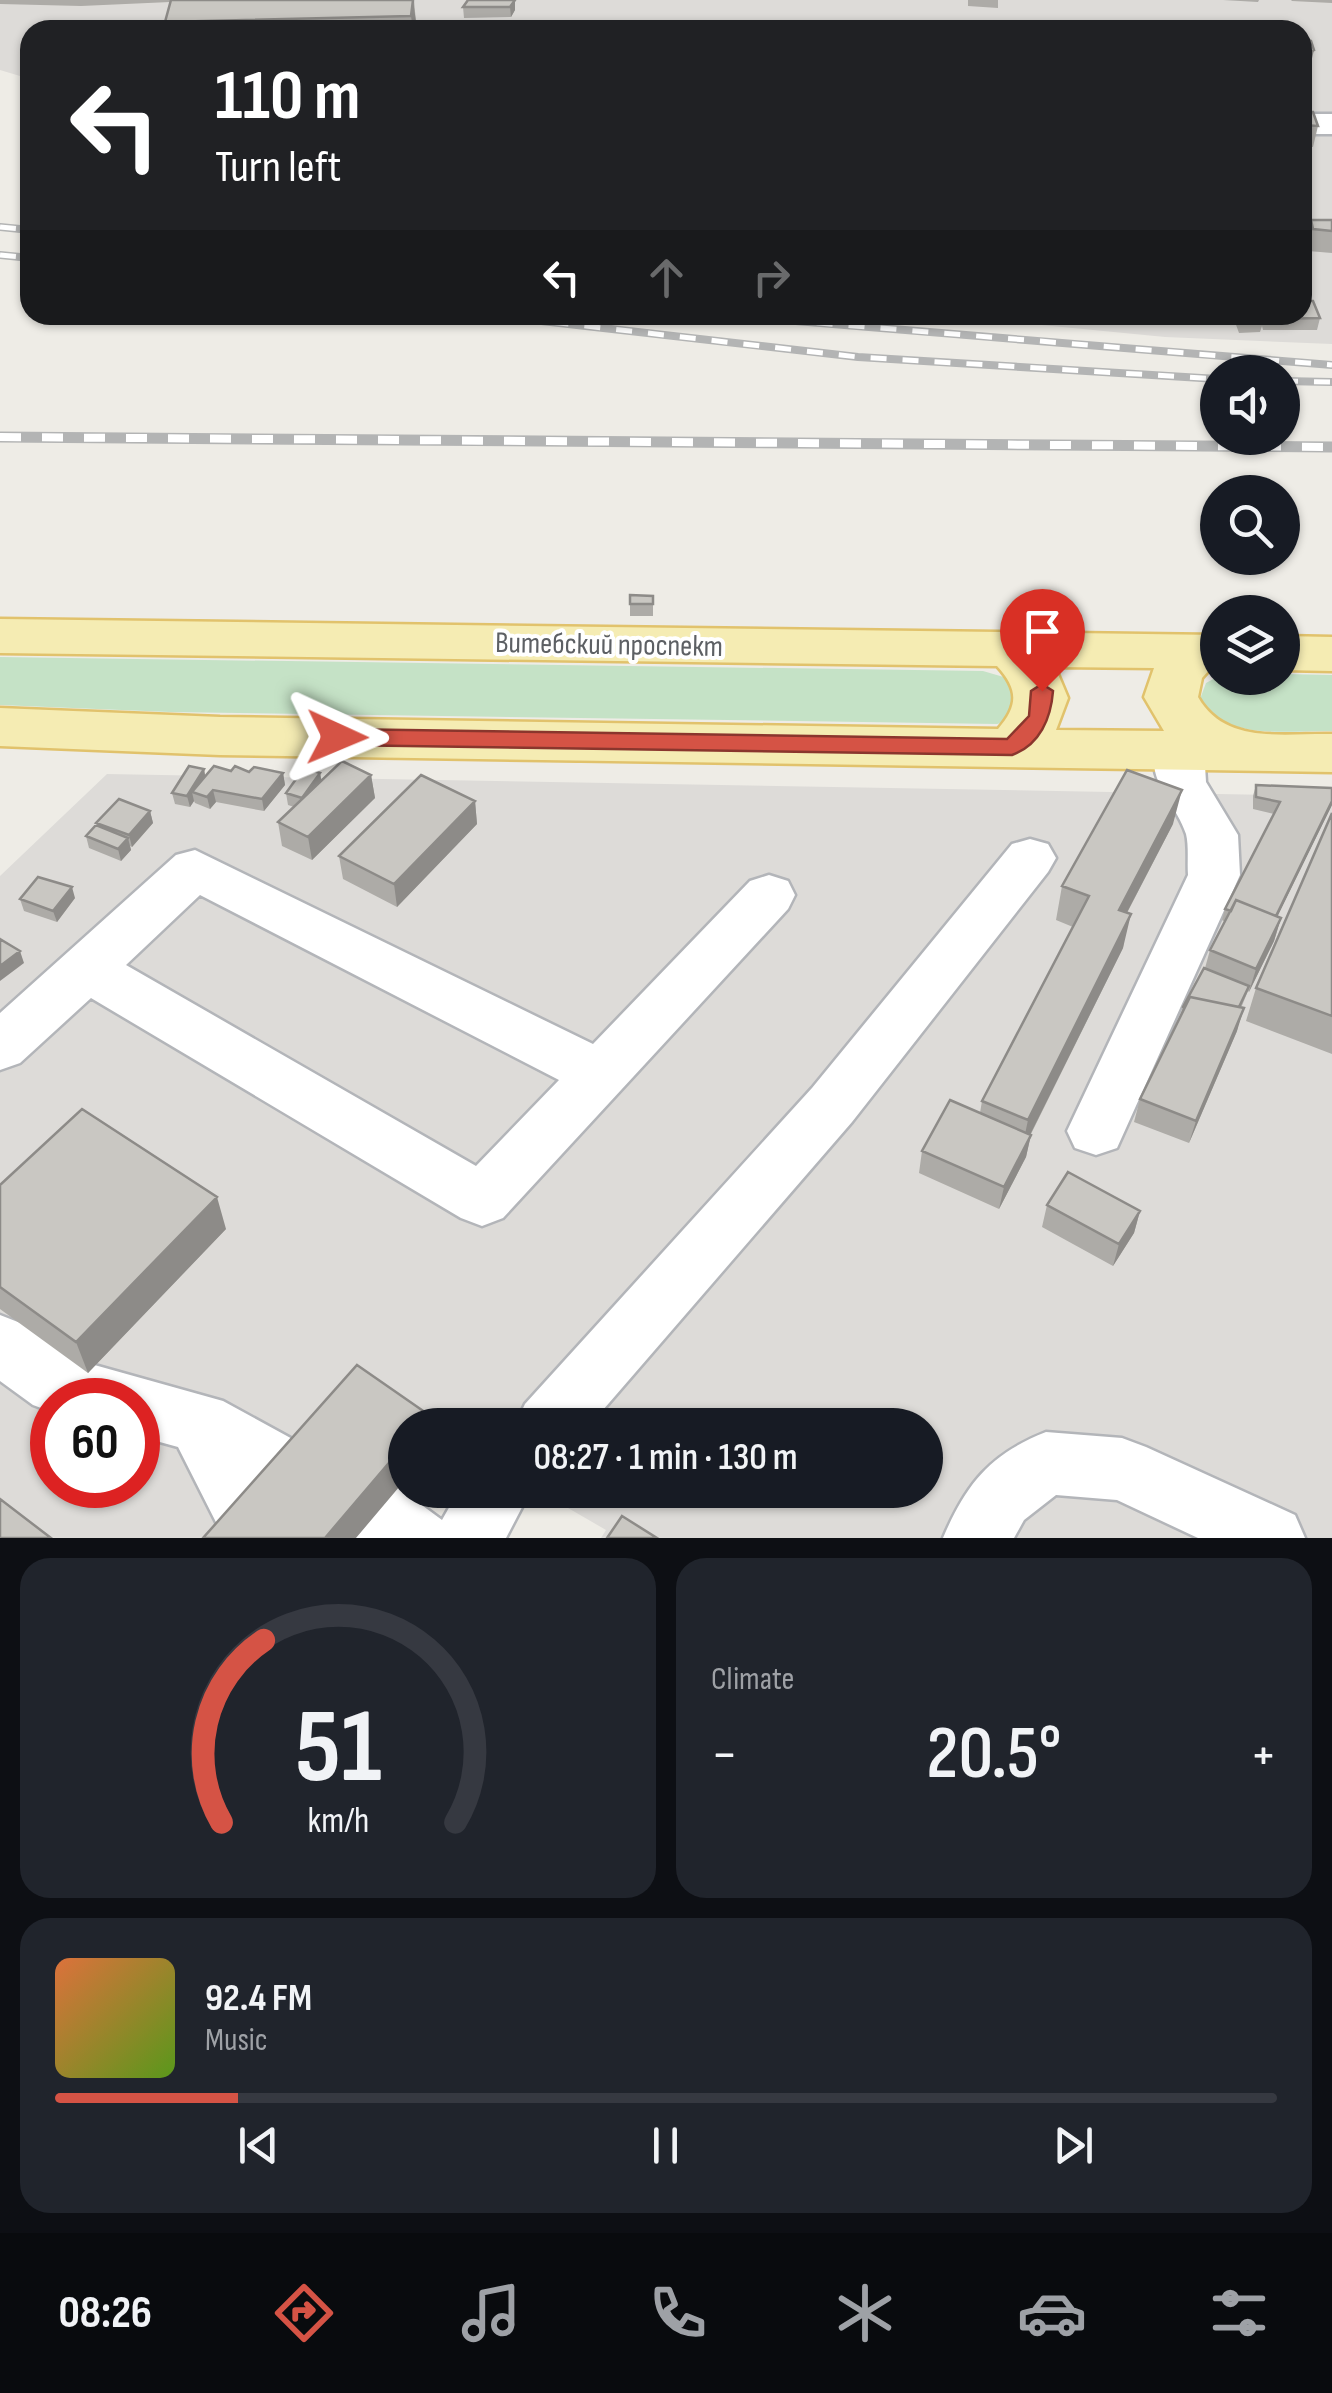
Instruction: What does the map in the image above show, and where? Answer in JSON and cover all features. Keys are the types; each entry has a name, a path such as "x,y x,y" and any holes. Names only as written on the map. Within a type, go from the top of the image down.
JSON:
{"main road":[{"name":"Витебский проспект","path":"0,636 668,633 1010,649 1200,652"},
{"path":"1010,649 1029,668 1042,691 1040,718 1012,747"},
{"path":"1300,653 1332,654"},
{"path":"1200,657 1177,673 1172,698 1201,750"},
{"path":"0,727 220,736 1332,753"}],"lane":[{"path":"1096,1131 1214,875 1212,835 1181,782 1201,750"},
{"path":"563,1408 832,1106 1030,858"},
{"path":"0,1047 196,869 598,1072"},
{"path":"86,969 482,1200 598,1072 769,895"},
{"path":"0,1344 48,1378"},
{"path":"160,1412 200,1422 273,1498"},
{"path":"977,1538 1000,1497 1046,1463 1122,1470 1272,1538"},
{"path":"468,1538 486,1508"}],"shaded area":[{"path":"0,0 1332,0 1332,344 1165,337 1042,325 1312,325 1312,20 20,20 20,76 0,70"},
{"path":"107,774 1332,796 1332,1538 601,1538 606,1530 568,1508 943,1508 943,1408 388,1408 388,1454 339,1538 0,1538 0,876"}],"green space":[{"path":"0,657 983,671 1007,678 1018,700 1009,721 997,724 170,712 0,705"},
{"path":"1300,674 1332,675 1332,731 1241,728 1211,713 1200,699 1202,695 1300,695"}],"building":[{"path":"171,0 413,0 411,16 166,20"},
{"path":"468,0 515,0 510,7 463,7"},
{"path":"1312,220 1332,220 1332,231 1313,229"},
{"path":"1312,301 1313,301 1320,318 1312,318"},
{"path":"630,595 653,596 653,604 630,604"},
{"path":"342,761 371,775 308,837 278,822"},
{"path":"189,766 204,769 187,796 172,793"},
{"path":"214,766 231,771 235,766 249,772 254,767 283,773 262,799 213,790 207,797 192,792"},
{"path":"304,768 320,773 302,798 286,793"},
{"path":"1127,770 1182,790 1119,910 1131,914 1028,1120 982,1101 1089,896 1062,886"},
{"path":"421,775 475,801 394,884 339,856"},
{"path":"1256,785 1332,788 1332,801 1276,916 1236,900 1231,911 1225,909 1280,802 1256,797"},
{"path":"119,799 150,811 129,835 96,823"},
{"path":"1332,813 1332,1016 1256,988"},
{"path":"96,825 128,838 118,849 86,836"},
{"path":"38,877 72,887 53,911 20,899"},
{"path":"1236,900 1281,918 1256,969 1210,950"},
{"path":"0,939 20,951 0,966"},
{"path":"1204,968 1249,986 1239,1007 1190,997 1183,1007"},
{"path":"1190,997 1244,1008 1196,1121 1140,1099"},
{"path":"950,1100 1031,1135 1004,1187 922,1151"},
{"path":"82,1109 217,1197 76,1342 0,1287 0,1185"},
{"path":"1068,1172 1140,1211 1119,1244 1047,1205"},
{"path":"357,1365 419,1408 388,1408 388,1464 325,1538 203,1538"},
{"path":"0,1499 51,1538 0,1538"},
{"path":"622,1516 657,1538 607,1538"}],"railway":[{"path":"0,227 20,229"},
{"path":"0,255 20,257"},
{"path":"577,325 858,357 1200,378"},
{"path":"843,325 1332,365"},
{"path":"1300,381 1332,382"},
{"path":"0,437 1332,447"}],"route":[{"path":"337,737 1012,747 1040,718 1042,691"}]}
